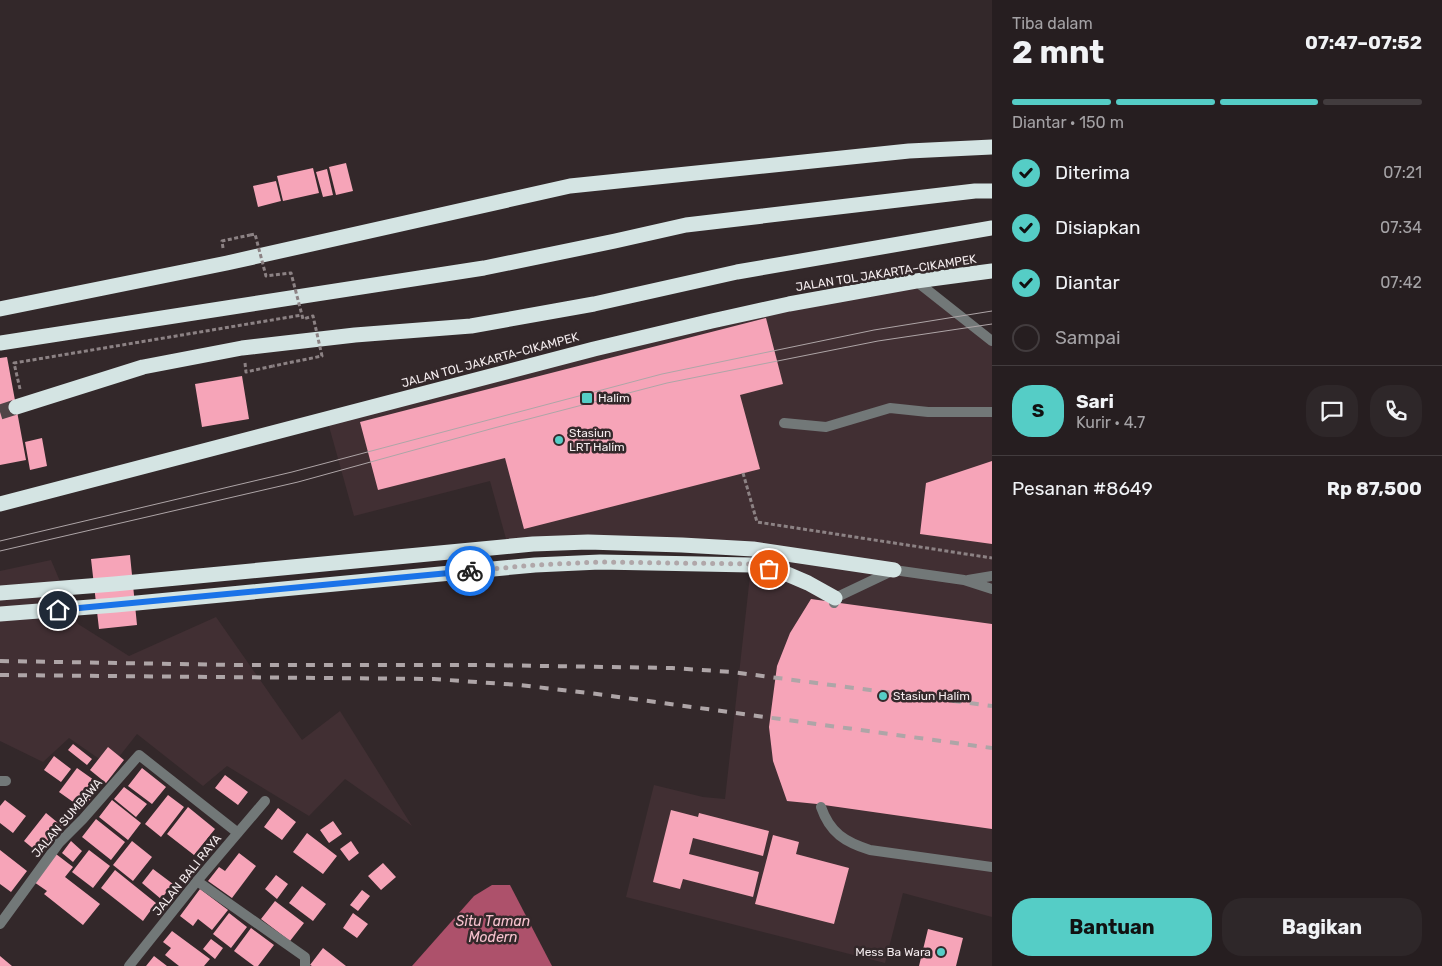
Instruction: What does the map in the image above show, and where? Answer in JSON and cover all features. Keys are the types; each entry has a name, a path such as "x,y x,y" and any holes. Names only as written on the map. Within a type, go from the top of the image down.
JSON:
{"highway":[{"path":"0,309 227,263 570,186 908,151 992,147"},
{"path":"0,343 484,268 686,225 975,191 992,191"},
{"name":"JALAN TOL JAKARTA–CIKAMPEK","path":"20,406 143,367 242,348 355,335 471,326 594,304 737,272 992,228"},
{"name":"JALAN TOL JAKARTA–CIKAMPEK","path":"0,504 712,320 916,280 992,271"},
{"path":"0,593 533,544 588,542 753,549 894,570"},
{"path":"0,614 116,605 535,565 600,562 751,564 788,574 808,583 834,600"}],"street":[{"path":"916,280 992,341"},
{"path":"784,423 826,427 890,408 928,412 992,412"},
{"path":"834,600 894,570 964,580 992,589"},
{"path":"964,580 992,576"},
{"name":"JALAN SUMBAWA","path":"0,924 59,843 139,755 238,833"},
{"name":"JALAN BALI RAYA","path":"129,966 197,881 265,801"},
{"path":"821,807 825,820 834,832 856,846 870,850 992,867"},
{"path":"197,881 305,957 305,966"}],"path":[{"path":"243,237 256,234 266,276 291,273 303,319 313,316 322,356 266,368"},
{"path":"20,406 14,363 302,315"},
{"path":"743,473 757,522 992,558"}],"shaded area":[{"name":"Stasiun Halim","path":"916,281 992,341 992,917 903,893 885,963 626,897 654,785 703,797 725,799 753,549 508,546 490,481 354,516 327,419"},
{"path":"51,560 78,624 129,656 216,617 302,740 340,711 412,826 345,779 309,816 227,766 203,786 137,734 111,767 69,738 43,762 0,741 0,571"}],"water":[{"name":"Situ Taman Modern","path":"492,885 510,885 552,966 412,966 474,896"}],"building":[{"path":"346,163 353,191 336,195 329,167"},
{"path":"313,168 319,193 283,201 277,176"},
{"path":"327,169 333,195 323,197 316,172"},
{"path":"276,181 281,201 258,207 253,186"},
{"name":"Stasiun LRT Halim","path":"766,318 783,384 740,395 760,469 524,529 505,458 378,490 360,422"},
{"path":"7,357 26,460 0,465 0,358"},
{"path":"242,376 249,419 202,427 195,384"},
{"path":"42,438 47,466 30,470 25,442"},
{"path":"992,461 992,544 920,534 926,483"},
{"path":"130,555 137,625 99,629 91,559"},
{"name":"Stasiun Halim","path":"811,599 992,624 992,829 787,801 773,761 769,727 777,666 790,633"},
{"path":"73,744 92,759 87,765 68,750"},
{"path":"108,747 124,760 106,783 90,770"},
{"path":"54,756 71,769 61,782 44,770"},
{"path":"77,768 101,785 83,809 59,792"},
{"path":"142,768 166,787 152,804 128,786"},
{"path":"225,775 248,792 238,805 215,788"},
{"path":"124,787 147,804 136,817 114,799"},
{"path":"168,795 184,807 161,837 145,824"},
{"path":"5,800 26,816 13,833 0,823 0,806"},
{"path":"112,800 141,823 128,840 99,817"},
{"path":"188,807 215,829 194,855 167,834"},
{"path":"278,808 296,822 282,840 264,827"},
{"path":"671,810 698,817 699,813 769,831 763,856 693,838 689,854 759,872 753,897 683,879 680,889 653,882"},
{"path":"46,813 63,827 41,855 24,841"},
{"path":"96,819 125,842 111,860 82,837"},
{"path":"333,821 342,834 329,843 320,830"},
{"path":"307,833 337,856 323,874 293,852"},
{"path":"773,835 799,842 796,854 849,868 834,924 755,904"},
{"path":"71,841 82,851 73,862 62,853"},
{"path":"132,841 152,857 133,881 113,865"},
{"path":"351,841 359,853 349,861 340,849"},
{"path":"0,850 27,871 11,892 0,884"},
{"path":"89,850 110,866 93,888 72,872"},
{"path":"239,853 256,866 232,898 208,881 219,867 225,871"},
{"path":"56,854 73,867 65,877 100,904 83,925 44,894 47,891 34,882"},
{"path":"383,863 396,877 381,890 368,876"},
{"path":"153,869 173,884 161,899 142,883"},
{"path":"115,870 156,903 143,921 101,888"},
{"path":"276,875 288,884 277,899 265,889"},
{"path":"302,886 326,904 313,921 289,903"},
{"path":"200,889 228,910 212,930 198,919 193,926 180,916"},
{"path":"362,890 370,896 358,911 350,905"},
{"path":"275,901 304,923 290,941 261,919"},
{"path":"229,913 247,927 231,948 213,934"},
{"path":"353,913 368,924 357,938 343,928"},
{"path":"251,928 274,945 258,966 254,966 234,951"},
{"name":"Mess Ba Wara","path":"928,929 963,938 956,966 919,966"},
{"path":"172,931 210,959 204,966 179,966 165,955 171,948 163,942"},
{"path":"211,939 223,948 215,959 203,949"},
{"path":"323,948 346,966 310,965"},
{"path":"0,956 12,966 0,966"},
{"path":"154,956 167,966 146,966"}],"tunnel":[{"path":"0,412 16,407"}],"tram line":[{"path":"0,541 292,472 662,374 874,330 992,311"},
{"path":"0,551 298,482 667,383 878,341 992,324"}],"railway":[{"path":"0,661 237,665 485,665 672,668 732,672 992,706"},
{"path":"0,675 434,679 519,685 992,748"}],"way so far":[{"path":"470,571 600,562 751,564 769,569"}],"place":[{"name":"Halim","path":"587,398"},
{"name":"Stasiun LRT Halim","path":"559,440"},
{"name":"Stasiun Halim","path":"883,696"},
{"name":"Mess Ba Wara","path":"941,952"}],"route":[{"path":"58,610 470,571"}]}
